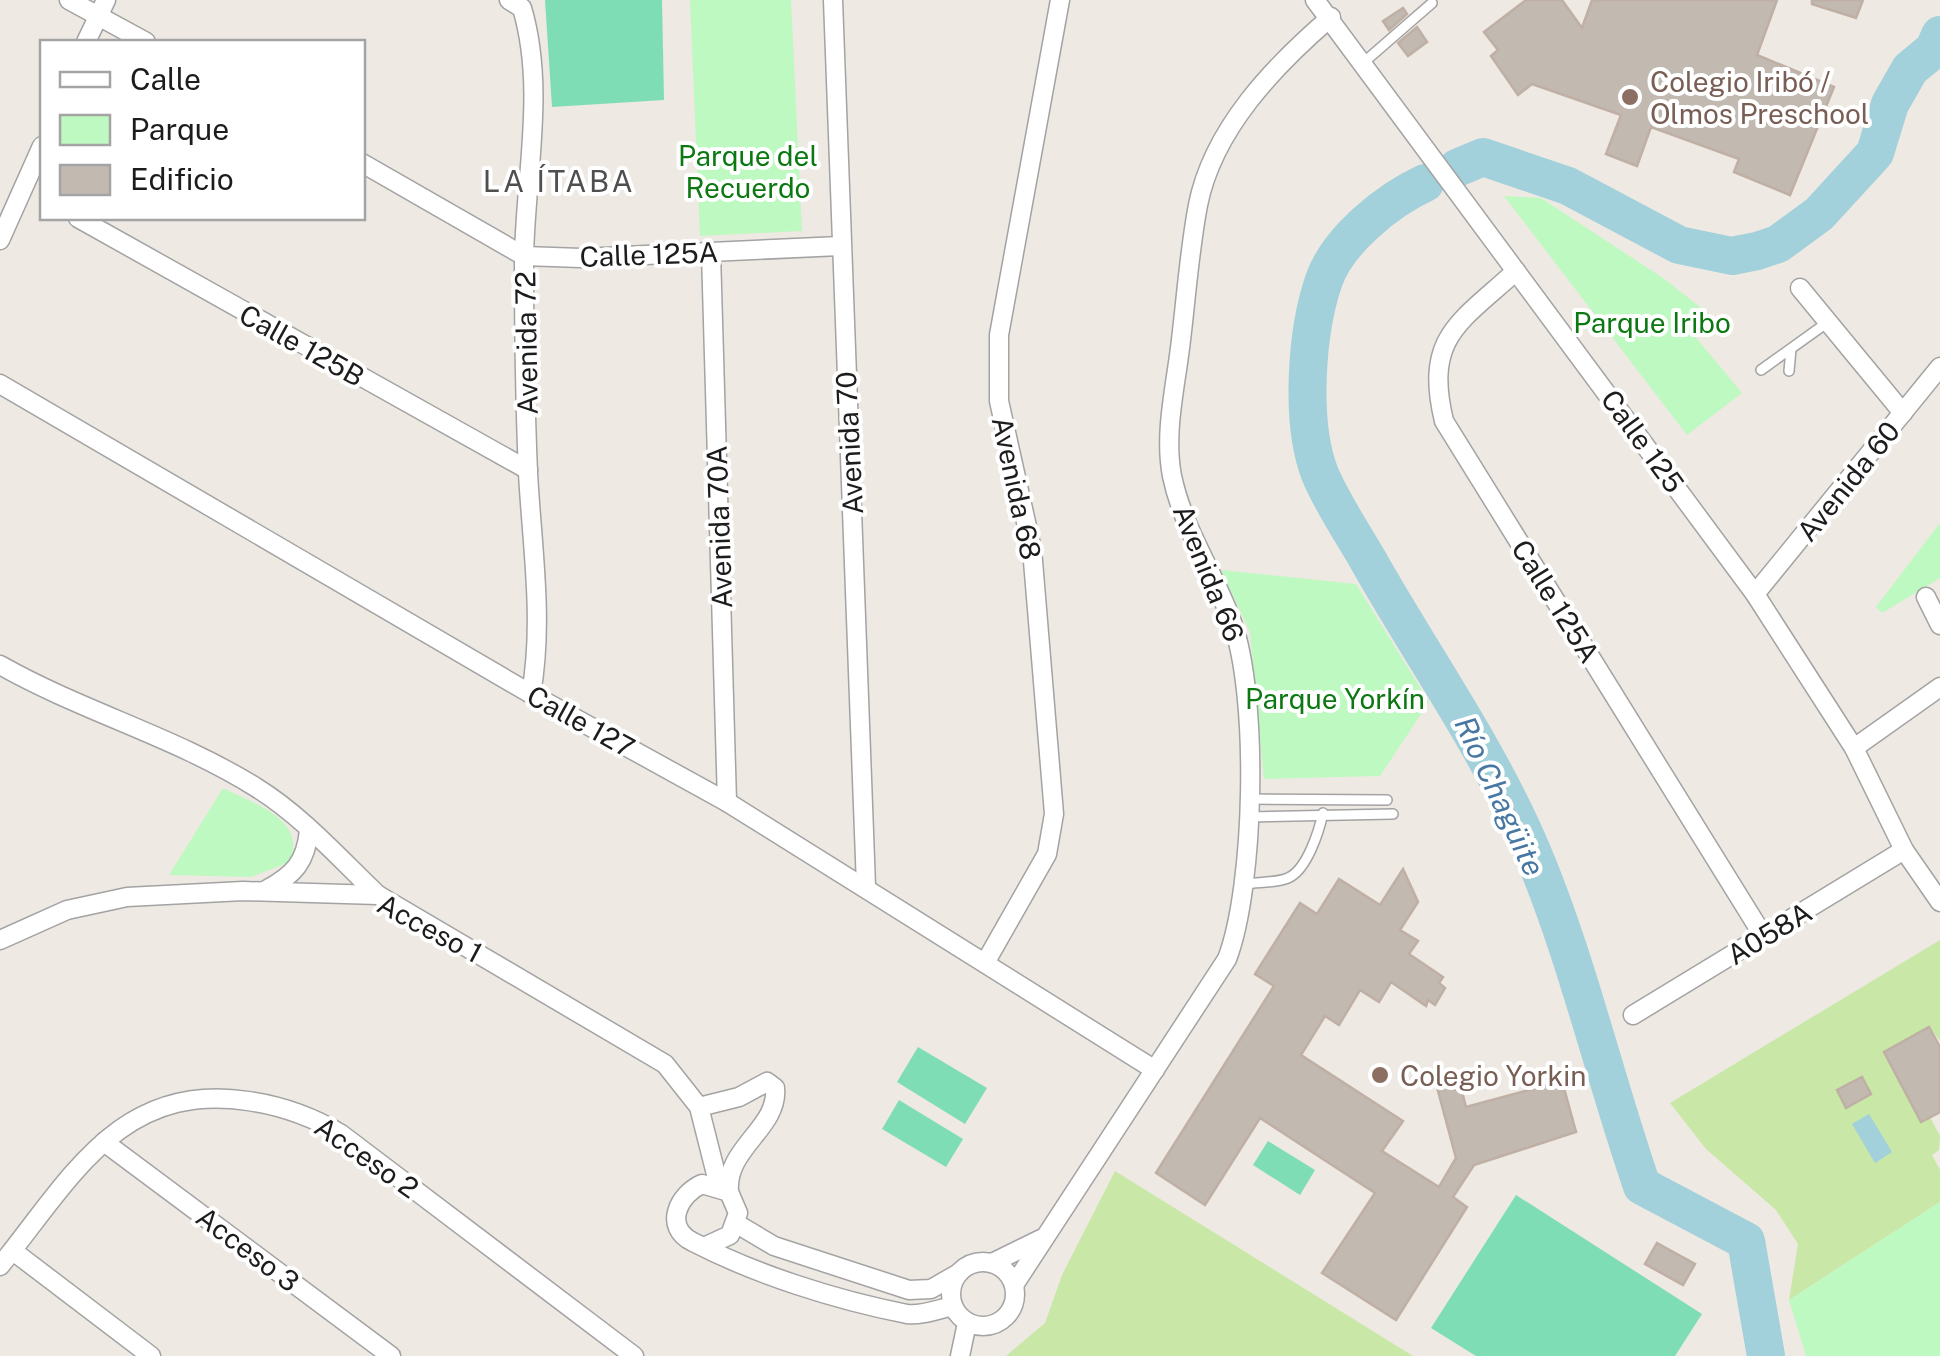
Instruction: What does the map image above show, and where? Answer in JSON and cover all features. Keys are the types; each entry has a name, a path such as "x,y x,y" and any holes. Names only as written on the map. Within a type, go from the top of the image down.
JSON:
{"street":[{"path":"69,0 101,8 143,40"},
{"name":"Avenida 72","path":"510,0 522,8 529,32 534,141 524,256 528,470 539,651 531,694"},
{"name":"Avenida 70","path":"834,0 866,886"},
{"name":"Avenida 68","path":"984,963 1048,854 1054,814 1032,549 999,401 1000,335 1060,0"},
{"name":"Calle 125","path":"1315,0 1755,594 1854,748 1904,850 1940,902"},
{"path":"87,40 101,8"},
{"name":"Avenida 66","path":"1014,1285 1227,959 1246,884 1249,808 1241,653 1232,622 1180,510 1169,438 1199,202 1233,122 1278,62 1331,18"},
{"path":"0,240 40,151"},
{"path":"365,165 524,256"},
{"path":"26,187 40,196"},
{"name":"Calle 125B","path":"82,220 528,470"},
{"name":"Calle 125A","path":"524,256 840,246"},
{"name":"Avenida 70A","path":"712,253 726,802"},
{"name":"Calle 125A","path":"1516,271 1458,324 1440,351 1435,384 1444,421 1764,936"},
{"path":"1800,288 1903,412"},
{"name":"Avenida 60","path":"1755,594 1940,367"},
{"name":"Calle 127","path":"0,384 531,694 726,802 1155,1070"},
{"path":"1926,597 1940,624"},
{"path":"0,665 44,690 190,751 257,788 378,895"},
{"path":"1854,748 1940,687"},
{"path":"262,892 298,870 307,850 309,830"},
{"name":"A058A","path":"1632,1015 1904,850"},
{"name":"Acceso 1","path":"0,940 67,910 127,897 262,892 378,895 666,1064 698,1108 708,1153 724,1189 735,1202 737,1224"},
{"path":"687,1190 702,1184 724,1189 732,1163 774,1106 776,1088 766,1082 739,1097 698,1108"},
{"name":"Acceso 2","path":"0,1266 104,1142 130,1121 171,1100 220,1096 313,1117 634,1356"},
{"name":"Acceso 3","path":"104,1142 391,1356"},
{"path":"708,1153 678,1202 676,1218 692,1242 766,1274 912,1315 953,1306"},
{"path":"706,1246 719,1243 737,1224 774,1246 908,1290 930,1290 959,1272 974,1263 992,1263 1010,1275 1014,1285 1013,1306 999,1323 967,1323 953,1306 951,1289 959,1272"},
{"name":"Avenida 66","path":"992,1263 1041,1239"},
{"path":"12,1251 151,1356"},
{"path":"960,1356 967,1323"}],"lane":[{"path":"1363,63 1432,3"},
{"path":"1761,370 1828,322"},
{"path":"1789,371 1791,348"},
{"path":"1246,884 1288,878 1296,871 1323,816 1326,800"},
{"path":"1249,808 1326,800 1386,800"},
{"path":"1249,808 1323,816 1393,814"}],"green space":[{"path":"545,0 662,0 664,100 552,107"},
{"name":"Parque del Recuerdo","path":"690,0 791,0 802,231 700,236"},
{"name":"Parque Iribo","path":"1504,196 1541,198 1663,278 1718,321 1693,334 1742,393 1687,435"},
{"path":"1940,523 1940,578 1882,613 1876,607"},
{"name":"Parque Yorkín","path":"1221,570 1356,584 1429,702 1380,776 1264,779 1250,632"},
{"path":"223,788 262,807 284,824 293,847 290,862 251,877 169,875"},
{"path":"1940,940 1940,1041 1929,1027 1884,1053 1921,1121 1930,1117 1940,1136 1939,1150 1932,1155 1940,1170 1940,1202 1789,1300 1798,1244 1776,1210 1706,1149 1670,1103"},
{"path":"918,1047 987,1088 965,1124 897,1082"},
{"path":"899,1100 963,1139 946,1167 882,1129"},
{"path":"1268,1141 1315,1170 1300,1195 1253,1165"},
{"path":"1115,1171 1413,1356 1006,1356 1045,1323 1062,1275"},
{"path":"1516,1195 1702,1314 1675,1356 1476,1356 1431,1328"},
{"path":"1940,1202 1940,1356 1806,1356 1789,1300"}],"water":[{"path":"1869,1114 1892,1152 1875,1163 1852,1124"}],"building":[{"path":"1526,0 1562,0 1582,28 1592,0 1777,0 1757,55 1834,87 1790,195 1734,172 1739,159 1651,127 1637,166 1606,154 1621,115 1532,84 1518,95 1491,56 1498,50 1484,32"},
{"path":"1812,0 1863,0 1856,18 1812,4"},
{"path":"1403,8 1407,14 1389,30 1383,21"},
{"path":"1417,27 1427,42 1408,56 1398,43"},
{"path":"1403,869 1418,902 1400,930 1418,941 1409,954 1443,977 1439,983 1445,988 1435,1005 1428,1000 1426,1006 1391,982 1379,1002 1360,990 1339,1025 1325,1016 1301,1055 1403,1121 1382,1151 1439,1187 1456,1158 1434,1076 1456,1090 1461,1088 1466,1107 1562,1081 1576,1132 1474,1165 1453,1197 1467,1207 1396,1320 1322,1273 1375,1193 1260,1118 1205,1205 1156,1173 1274,986 1255,974 1300,903 1317,914 1339,879 1380,905"},
{"path":"1929,1027 1940,1047 1940,1112 1921,1122 1884,1052"},
{"path":"1862,1077 1871,1094 1846,1108 1837,1090"},
{"path":"1657,1243 1695,1264 1683,1285 1645,1264"}],"waterway":[{"name":"Río Chagüite","path":"1457,168 1483,157 1568,186 1679,245 1732,256 1757,251 1778,244 1819,214 1875,153 1890,104 1910,69 1934,49 1940,35"},
{"name":"Río Chagüite","path":"1425,183 1396,200 1352,236 1324,280 1313,325 1308,377 1310,429 1320,474 1514,811 1562,930 1642,1186 1746,1241 1766,1356"}],"place":[{"name":"Colegio Iribó / Olmos Preschool","path":"1630,97"},
{"name":"Colegio Yorkin","path":"1380,1075"}],"district":[{"name":"LA ÍTABA","path":"559,181"}]}
